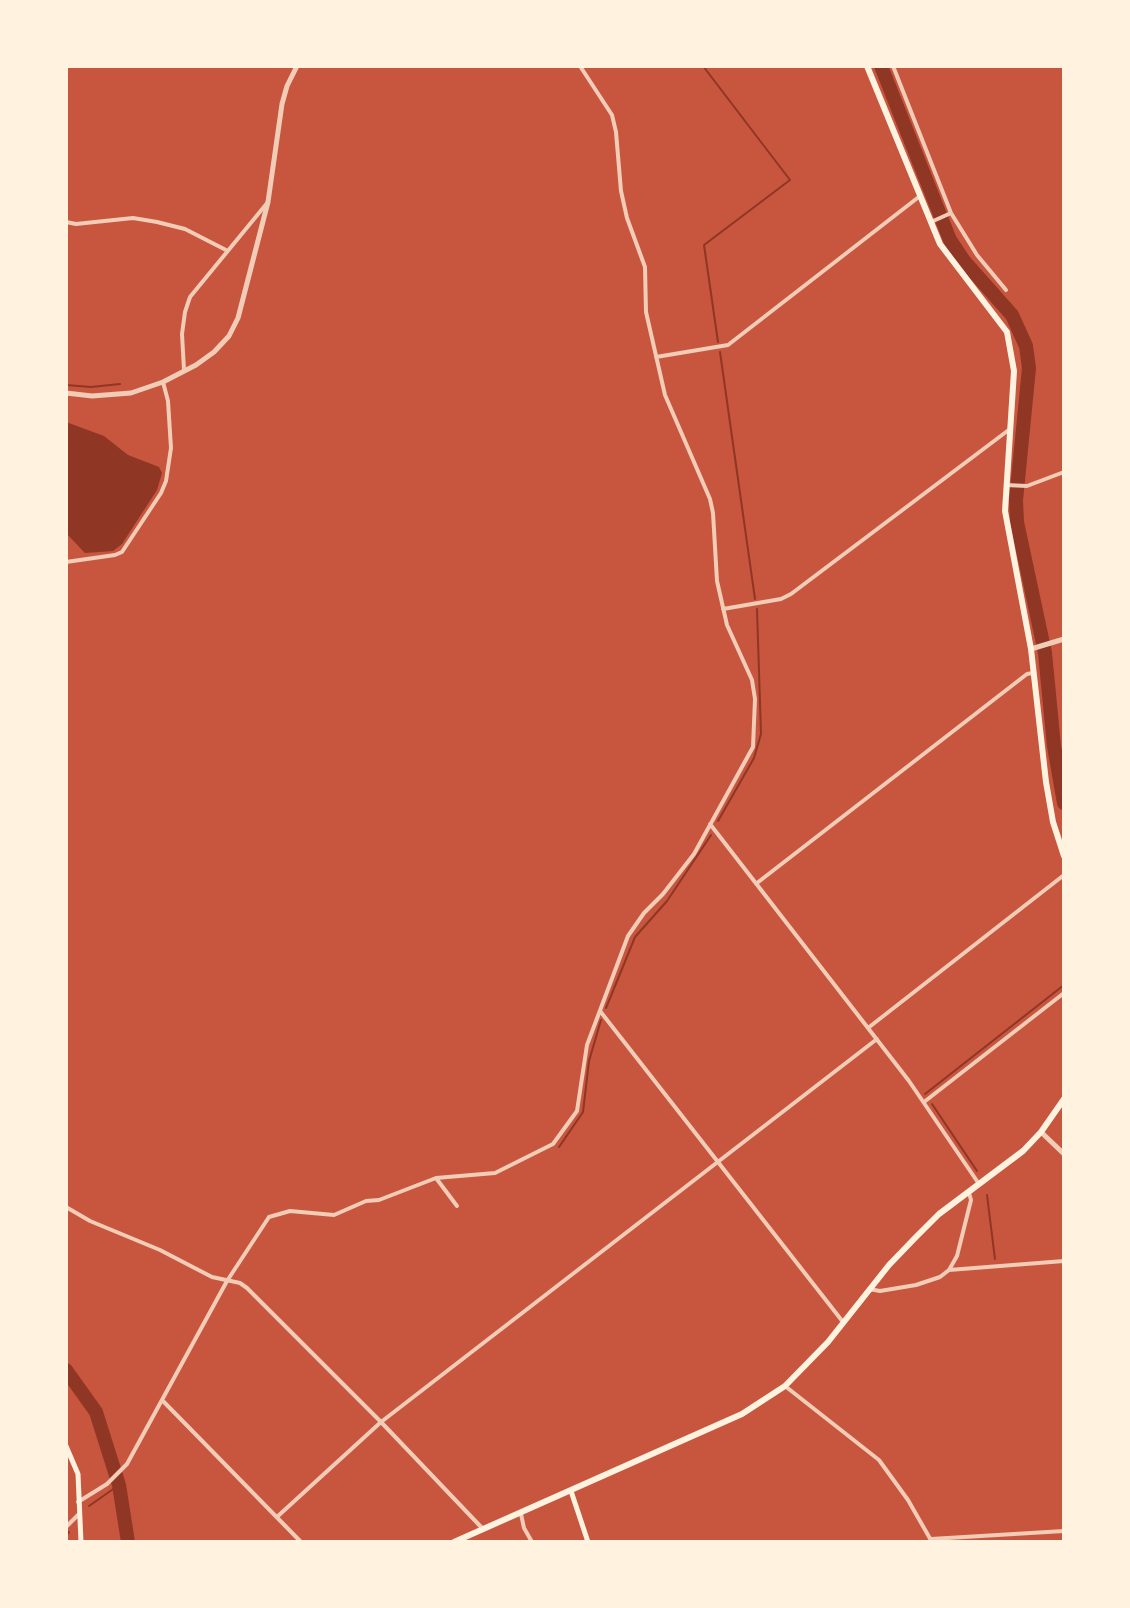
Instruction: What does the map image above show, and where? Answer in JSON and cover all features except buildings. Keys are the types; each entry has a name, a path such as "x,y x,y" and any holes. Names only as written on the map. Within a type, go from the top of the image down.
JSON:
{"main road":[{"path":"867,66 940,244 1007,332 1014,371 1006,485 1008,538 1031,649 1053,822 1064,856"},
{"path":"454,1542 742,1414 785,1386 828,1342 869,1289 915,1238 968,1191 1023,1151 1064,1099"},
{"path":"66,1446 78,1474 81,1542"},
{"path":"571,1491 588,1542"}],"street":[{"path":"66,393 92,396 131,393 163,382 214,352 229,336 238,318 268,202 282,104 297,66"},
{"path":"78,1502 107,1484 127,1464 227,1281 269,1217 290,1211 334,1215 436,1178 495,1173 553,1144 577,1111 587,1045 628,936 694,854 753,747 756,730 752,680 723,609 717,581 710,499 669,406 656,357 646,312 645,267 627,218 621,191 612,115 580,66"},
{"path":"893,66 949,214 1006,290"},
{"path":"656,357 728,345 920,196"},
{"path":"184,372 182,334 185,312 195,289 268,202"},
{"path":"933,221 949,214"},
{"path":"66,222 76,224 133,218 157,222 185,229 226,250"},
{"path":"66,562 122,552 161,493 171,448 168,401 163,382"},
{"path":"723,609 781,599 791,594 1010,429"},
{"path":"1006,485 1027,486 1064,472"},
{"path":"1031,649 1064,639"},
{"path":"757,883 1027,674 1033,673"},
{"path":"710,824 877,1039 979,1184"},
{"path":"868,1028 1064,875"},
{"path":"924,1102 1064,993"},
{"path":"600,1011 843,1322"},
{"path":"278,1516 381,1422 877,1039"},
{"path":"1041,1132 1064,1154"},
{"path":"436,1178 457,1206"},
{"path":"869,1289 880,1291 916,1285 940,1277 949,1270 957,1256 971,1200 968,1191"},
{"path":"66,1207 204,1274 240,1283 259,1298 484,1530"},
{"path":"949,1270 1064,1261"},
{"path":"785,1386 879,1460 932,1540 1064,1531"},
{"path":"162,1400 301,1542"},
{"path":"66,1527 79,1514"},
{"path":"521,1514 532,1542"}],"shaded area":[{"path":"66,422 104,436 128,455 159,467 162,473 157,490 122,544 113,551 85,553 66,533"}],"waterway":[{"path":"703,66 790,180 704,245 718,342"},
{"path":"881,66 950,240 964,261 1012,315 1026,346 1029,368 1016,500 1017,522 1045,653 1054,746 1064,803"},
{"path":"720,352 755,599"},
{"path":"66,385 91,387 120,384"},
{"path":"718,821 754,758 761,734 757,609"},
{"path":"606,1008 635,937 667,901 711,835"},
{"path":"925,1094 1064,985"},
{"path":"559,1147 583,1112 589,1061 601,1020"},
{"path":"932,1104 977,1171"},
{"path":"987,1195 995,1259"},
{"path":"66,1370 96,1412 119,1485 128,1542"},
{"path":"89,1506 119,1485"},
{"path":"66,1536 69,1532"}]}
